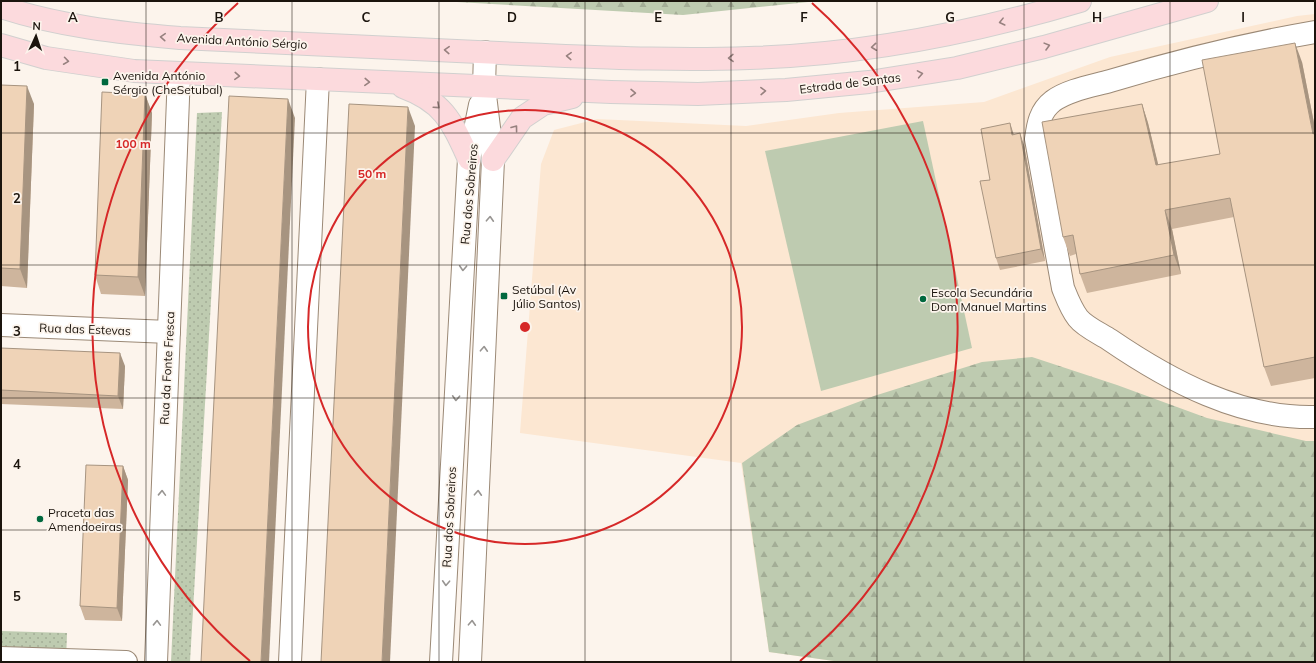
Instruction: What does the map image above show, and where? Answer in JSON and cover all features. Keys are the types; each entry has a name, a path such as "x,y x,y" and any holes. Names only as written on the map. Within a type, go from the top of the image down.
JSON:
{"main road":[{"path":"486,52 672,59 751,58 820,53 893,44 972,30 1080,1"},
{"name":"Estrada de Santas","path":"484,87 594,92 698,94 786,90 869,82 957,68 1044,47 1207,1"},
{"name":"Avenida António Sérgio","path":"1,7 71,25 125,34 180,38 486,52"},
{"path":"1,45 46,58 134,71 484,87"},
{"path":"390,83 417,92 436,104 450,119 469,159"},
{"path":"493,160 522,118 543,104 594,92"}],"street":[{"path":"1315,32 1265,41 1132,74 1072,92 1054,101 1045,109 1038,123 1036,139 1063,288 1069,303 1079,319 1159,370 1230,404 1258,411 1301,417 1315,417"},
{"path":"484,87 486,52"},
{"name":"Rua da Fonte Fresca","path":"156,662 179,73"},
{"path":"290,662 318,79"},
{"name":"Rua dos Sobreiros","path":"441,662 469,159 484,87"},
{"name":"Rua dos Sobreiros","path":"470,662 493,160 484,87"},
{"name":"Rua das Estevas","path":"1,325 169,332"},
{"path":"1,658 126,662"}],"shaded area":[{"name":"Escola Secundária Dom Manuel Martins","path":"1315,14 1315,662 841,662 769,652 741,463 520,433 541,164 554,130 597,119 746,126 839,113 984,102 1110,57 1297,16"}],"green space":[{"path":"439,1 818,1 683,15"},
{"path":"222,112 190,662 171,662 197,113"},
{"path":"923,121 972,348 821,391 765,151"},
{"path":"1032,357 1117,385 1207,418 1306,441 1315,441 1315,662 841,662 769,652 742,463 797,425 874,396 982,362"},
{"path":"1,631 67,633 66,662 1,662"}],"building":[{"path":"1295,43 1313,134 1315,133 1315,357 1264,367 1230,198 1165,210 1174,255 1080,274 1073,235 1063,237 1042,122 1142,104 1156,165 1220,154 1202,60"},
{"path":"1,85 27,86 20,269 1,268"},
{"path":"102,92 145,94 138,277 95,275"},
{"path":"229,96 288,99 261,662 201,662"},
{"path":"349,104 408,107 382,662 321,662"},
{"path":"1010,123 1012,135 1020,133 1041,249 996,258 980,181 990,180 981,129"},
{"path":"1,348 120,353 118,396 1,390"},
{"path":"86,465 123,466 117,608 80,606"}],"place":[{"name":"Avenida António Sérgio (CheSetubal)","path":"105,82"},
{"name":"Setúbal (Av Júlio Santos)","path":"504,296"},
{"name":"Escola Secundária Dom Manuel Martins","path":"923,299"},
{"name":"Praceta das Amendoeiras","path":"40,519"}]}
